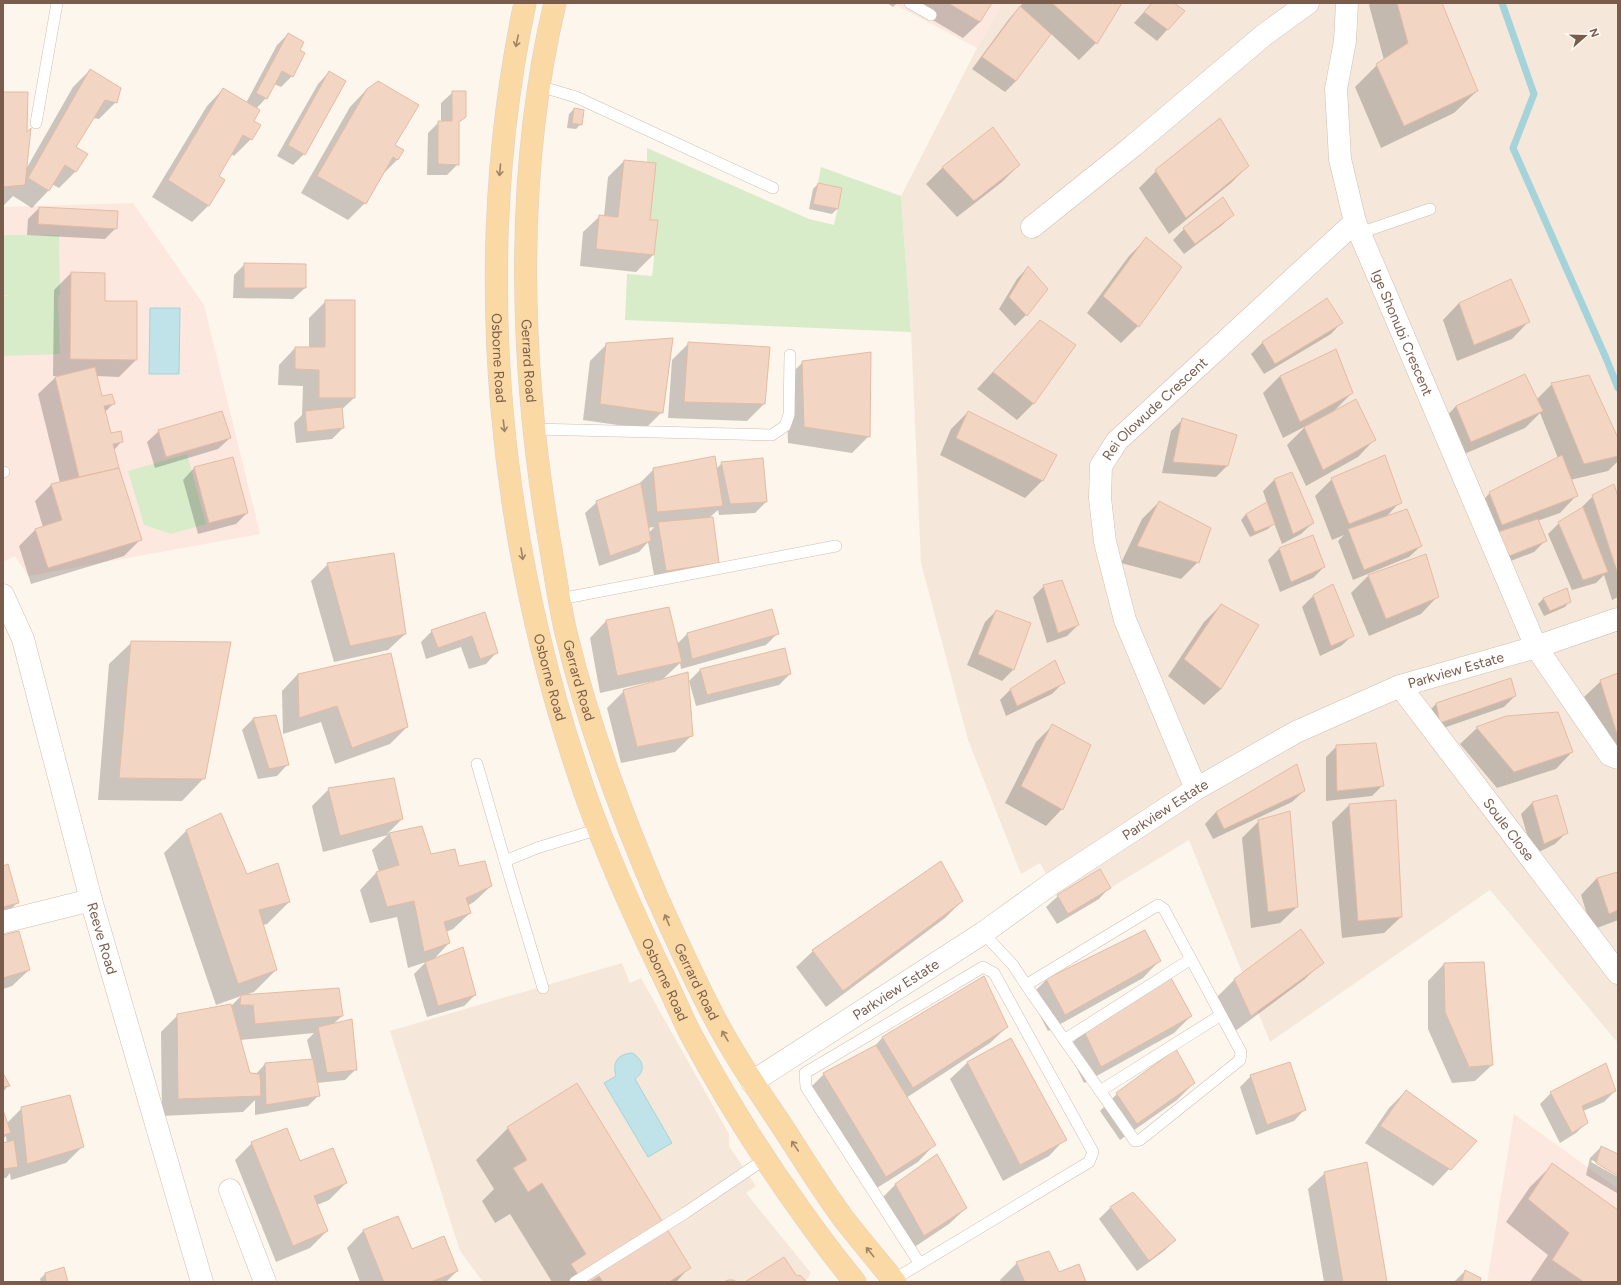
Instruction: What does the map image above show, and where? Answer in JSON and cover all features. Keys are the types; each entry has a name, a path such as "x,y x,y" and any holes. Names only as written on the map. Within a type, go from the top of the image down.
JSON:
{"main road":[{"name":"Osborne Road","path":"525,3 515,47 505,118 497,207 496,293 503,421 512,493 523,557 540,637 563,725 599,828 624,891 689,1030 765,1159 836,1260 855,1282"},
{"name":"Gerrard Road","path":"555,3 539,86 530,176 526,247 526,329 534,430 545,513 567,637 613,789 637,850 677,942 714,1016 752,1082 842,1216 894,1281"}],"street":[{"path":"1032,226 1133,146 1264,35 1308,3"},
{"name":"Ige Shonubi Crescent","path":"1347,3 1345,41 1336,89 1340,159 1357,227 1536,647 1610,755 1618,758"},
{"name":"Rei Olowude Crescent","path":"1196,789 1125,620 1105,542 1100,498 1101,466 1117,441 1357,227"},
{"name":"Reeve Road","path":"3,595 23,639 91,900 202,1282"},
{"name":"Parkview Estate","path":"752,1082 983,933 1051,884 1196,789 1296,732 1400,686 1536,647 1618,619"},
{"name":"Soule Close","path":"1400,686 1618,973"},
{"path":"3,922 91,900"},
{"path":"230,1190 265,1282"}],"lane":[{"path":"36,123 57,3"},
{"path":"910,3 931,15"},
{"path":"539,86 576,97 773,188"},
{"path":"1357,227 1430,209"},
{"path":"534,430 772,435 785,426 789,415 790,355"},
{"path":"560,599 836,546"},
{"path":"477,764 543,988"},
{"path":"505,861 537,848 599,828"},
{"path":"983,933 1013,965 1026,986 1135,1141 1140,1140 1240,1060 1241,1052 1164,909 1158,905 1026,986"},
{"path":"1064,1040 1191,959"},
{"path":"894,1281 1089,1162 1094,1152 994,973 983,967 805,1074 806,1086 920,1264"},
{"path":"1100,1091 1221,1015"},
{"path":"575,1282 685,1213 765,1159"}],"shaded area":[{"path":"892,3 1002,3 977,48"},
{"path":"1002,3 1618,3 1618,1043 1490,890 1270,1042 1189,840 1068,914 1040,863 1021,874 968,740 921,563 911,332 901,196 977,48"},
{"path":"133,203 204,305 260,534 28,576 15,556 3,562 3,207"},
{"path":"622,963 630,983 641,978 729,1134 729,1146 756,1186 746,1193 811,1273 805,1282 483,1282 460,1251 390,1031"},
{"path":"1514,1114 1618,1189 1618,1282 1487,1282"}],"green space":[{"path":"647,148 809,219 834,225 842,188 818,183 821,167 901,196 911,332 625,320 627,274 652,276 658,220 650,220 655,163 647,162"},
{"path":"3,235 59,235 60,295 58,295 60,354 3,356 3,296 11,295 3,295"},
{"path":"187,454 206,524 171,534 144,525 128,471"}],"water":[{"path":"150,308 180,308 179,374 149,374"},
{"path":"632,1053 639,1059 642,1066 641,1073 635,1079 672,1143 648,1157 604,1083 616,1076 615,1067 617,1060 623,1055"}],"building":[{"path":"948,3 992,3 980,22"},
{"path":"1052,3 1122,3 1097,44"},
{"path":"1152,3 1174,3 1185,11 1168,30 1144,12"},
{"path":"1397,3 1442,3 1478,91 1404,126 1376,64 1408,43"},
{"path":"1020,6 1051,34 1016,81 982,57"},
{"path":"288,33 304,42 300,50 305,53 293,77 282,71 267,99 256,93"},
{"path":"90,69 121,88 117,103 105,100 76,147 88,154 76,172 65,165 49,191 28,178"},
{"path":"329,71 346,81 305,155 288,145"},
{"path":"378,81 419,105 395,145 404,150 398,160 393,157 366,204 317,176 367,89"},
{"path":"223,88 260,110 254,121 261,125 252,140 243,135 219,176 225,180 209,206 168,180"},
{"path":"452,91 466,91 466,117 459,122 459,165 438,164 438,121 452,121"},
{"path":"3,92 28,92 27,132 31,128 25,185 3,187"},
{"path":"574,108 584,110 582,125 572,123"},
{"path":"1220,118 1249,166 1186,218 1155,170"},
{"path":"993,127 1020,165 974,201 942,167"},
{"path":"624,160 656,163 650,220 658,220 654,255 596,249 599,215 618,217"},
{"path":"818,183 842,188 838,209 813,204"},
{"path":"1223,197 1234,215 1195,244 1183,228"},
{"path":"39,207 118,211 117,229 38,224"},
{"path":"1146,237 1182,267 1139,327 1103,296"},
{"path":"244,263 306,264 306,288 244,288"},
{"path":"1028,266 1048,289 1027,316 1009,297"},
{"path":"71,272 105,273 105,301 137,301 137,360 70,359"},
{"path":"1511,279 1530,322 1474,345 1459,303"},
{"path":"1327,298 1343,323 1275,364 1262,342"},
{"path":"325,300 355,300 355,398 319,398 319,370 295,369 295,347 325,347"},
{"path":"1040,320 1076,345 1034,404 993,372"},
{"path":"673,338 663,413 600,404 606,343"},
{"path":"688,342 770,347 765,404 684,402"},
{"path":"1336,349 1353,393 1300,422 1280,376"},
{"path":"871,352 870,437 804,427 802,361"},
{"path":"95,367 102,396 112,394 115,404 104,406 111,433 121,431 123,442 113,444 119,468 79,477 55,377"},
{"path":"1525,374 1543,411 1471,442 1456,406"},
{"path":"1589,375 1618,438 1618,456 1584,464 1551,383"},
{"path":"1356,399 1376,440 1323,470 1304,427"},
{"path":"342,407 344,428 307,432 305,411"},
{"path":"222,411 231,438 166,457 158,430"},
{"path":"968,411 1057,455 1043,481 956,438"},
{"path":"1182,418 1237,435 1228,466 1173,462"},
{"path":"1385,455 1402,503 1349,524 1331,478"},
{"path":"1562,455 1578,496 1502,525 1489,492"},
{"path":"715,456 723,506 657,512 653,468"},
{"path":"233,457 248,513 209,523 194,467"},
{"path":"763,458 767,502 730,504 721,462"},
{"path":"119,468 142,540 48,568 35,529 62,520 51,484"},
{"path":"1292,472 1314,523 1293,534 1274,479"},
{"path":"641,483 651,541 610,556 596,501"},
{"path":"1614,484 1618,497 1618,574 1592,495"},
{"path":"1159,501 1211,528 1199,563 1137,546"},
{"path":"1267,502 1275,524 1255,532 1246,514"},
{"path":"1583,507 1608,572 1583,580 1558,522"},
{"path":"1407,509 1422,546 1364,570 1348,529"},
{"path":"713,517 719,563 666,571 658,522"},
{"path":"1538,519 1547,541 1509,556 1498,532"},
{"path":"1313,535 1325,567 1291,582 1279,548"},
{"path":"394,553 406,634 350,646 327,563"},
{"path":"1426,554 1439,597 1386,619 1368,575"},
{"path":"1062,580 1079,625 1058,633 1043,585"},
{"path":"1333,584 1354,636 1331,646 1313,595"},
{"path":"1567,588 1571,602 1550,611 1543,598"},
{"path":"1221,604 1259,625 1221,689 1184,659"},
{"path":"669,607 682,662 617,676 606,620"},
{"path":"772,609 779,634 692,659 687,633"},
{"path":"996,610 1031,623 1014,670 978,654"},
{"path":"485,612 498,653 480,659 472,636 438,648 431,630"},
{"path":"131,641 231,642 205,779 119,778"},
{"path":"785,648 791,674 707,695 700,669"},
{"path":"391,653 408,727 352,748 337,706 299,718 298,674"},
{"path":"1055,660 1065,683 1017,706 1010,689"},
{"path":"688,672 693,736 637,747 623,690"},
{"path":"1618,673 1618,737 1600,680"},
{"path":"1511,678 1516,696 1440,723 1436,703"},
{"path":"1558,712 1573,752 1514,772 1476,727 1506,716"},
{"path":"276,715 289,765 269,769 253,718"},
{"path":"1052,724 1091,745 1063,810 1021,786"},
{"path":"1376,743 1384,786 1337,791 1336,745"},
{"path":"1297,764 1305,791 1224,829 1216,812"},
{"path":"394,778 403,819 340,836 328,788"},
{"path":"1557,795 1568,833 1544,844 1532,802"},
{"path":"1396,800 1402,917 1358,921 1349,804"},
{"path":"1290,811 1298,907 1268,912 1258,820"},
{"path":"221,813 247,874 278,863 290,902 259,910 277,970 238,984 186,830"},
{"path":"422,826 431,854 455,849 459,866 485,861 492,886 466,898 471,913 444,922 450,943 424,952 414,901 387,907 376,872 399,865 389,833"},
{"path":"941,861 963,901 843,991 812,950"},
{"path":"8,864 19,903 3,907 3,866"},
{"path":"1100,869 1111,888 1068,914 1057,895"},
{"path":"1618,872 1618,910 1609,914 1597,878"},
{"path":"1301,929 1324,963 1251,1016 1234,979"},
{"path":"1145,930 1161,961 1065,1015 1046,979"},
{"path":"19,931 30,970 3,978 3,935"},
{"path":"463,947 476,995 438,1006 425,962"},
{"path":"1484,962 1493,1065 1469,1067 1445,1012 1444,963"},
{"path":"984,976 1008,1027 913,1088 882,1037"},
{"path":"1171,978 1192,1016 1101,1067 1084,1031"},
{"path":"339,988 343,1016 255,1024 253,1005 240,1005 241,995"},
{"path":"231,1004 250,1073 260,1074 261,1096 178,1099 177,1014"},
{"path":"352,1019 357,1070 327,1073 318,1027"},
{"path":"1011,1038 1067,1140 1020,1165 967,1062"},
{"path":"876,1045 936,1145 886,1177 823,1073"},
{"path":"1176,1049 1195,1083 1137,1124 1116,1093"},
{"path":"313,1059 320,1096 266,1105 265,1063"},
{"path":"1290,1062 1306,1110 1267,1125 1250,1075"},
{"path":"1606,1063 1616,1091 1582,1106 1588,1123 1572,1133 1550,1092"},
{"path":"3,1073 10,1086 3,1087"},
{"path":"577,1083 691,1268 669,1282 603,1282 599,1276 590,1282 583,1282 571,1264 586,1254 542,1183 528,1192 513,1168 527,1160 507,1127"},
{"path":"1406,1090 1477,1141 1451,1170 1380,1126"},
{"path":"70,1095 84,1147 27,1164 21,1107"},
{"path":"3,1110 11,1133 3,1135"},
{"path":"287,1128 300,1161 333,1148 347,1183 314,1196 328,1231 293,1246 251,1142"},
{"path":"14,1140 18,1167 3,1169 3,1143"},
{"path":"1601,1146 1618,1154 1618,1176 1596,1163"},
{"path":"937,1154 967,1208 924,1236 895,1184"},
{"path":"1367,1162 1387,1282 1343,1282 1324,1172"},
{"path":"1552,1163 1618,1210 1618,1282 1584,1282 1552,1260 1569,1233 1528,1199"},
{"path":"1133,1192 1176,1240 1149,1261 1110,1207"},
{"path":"398,1216 412,1249 444,1236 458,1271 431,1282 384,1282 363,1230"},
{"path":"1049,1251 1059,1272 1079,1264 1086,1282 1025,1282 1016,1262"},
{"path":"784,1257 796,1275 801,1276 807,1282 745,1282"},
{"path":"64,1267 68,1282 46,1282 45,1273"},
{"path":"1465,1270 1481,1278 1480,1282 1462,1282"},
{"path":"733,1280 737,1282 724,1282"}],"waterway":[{"path":"1502,3 1534,94 1513,148 1618,388"}]}
